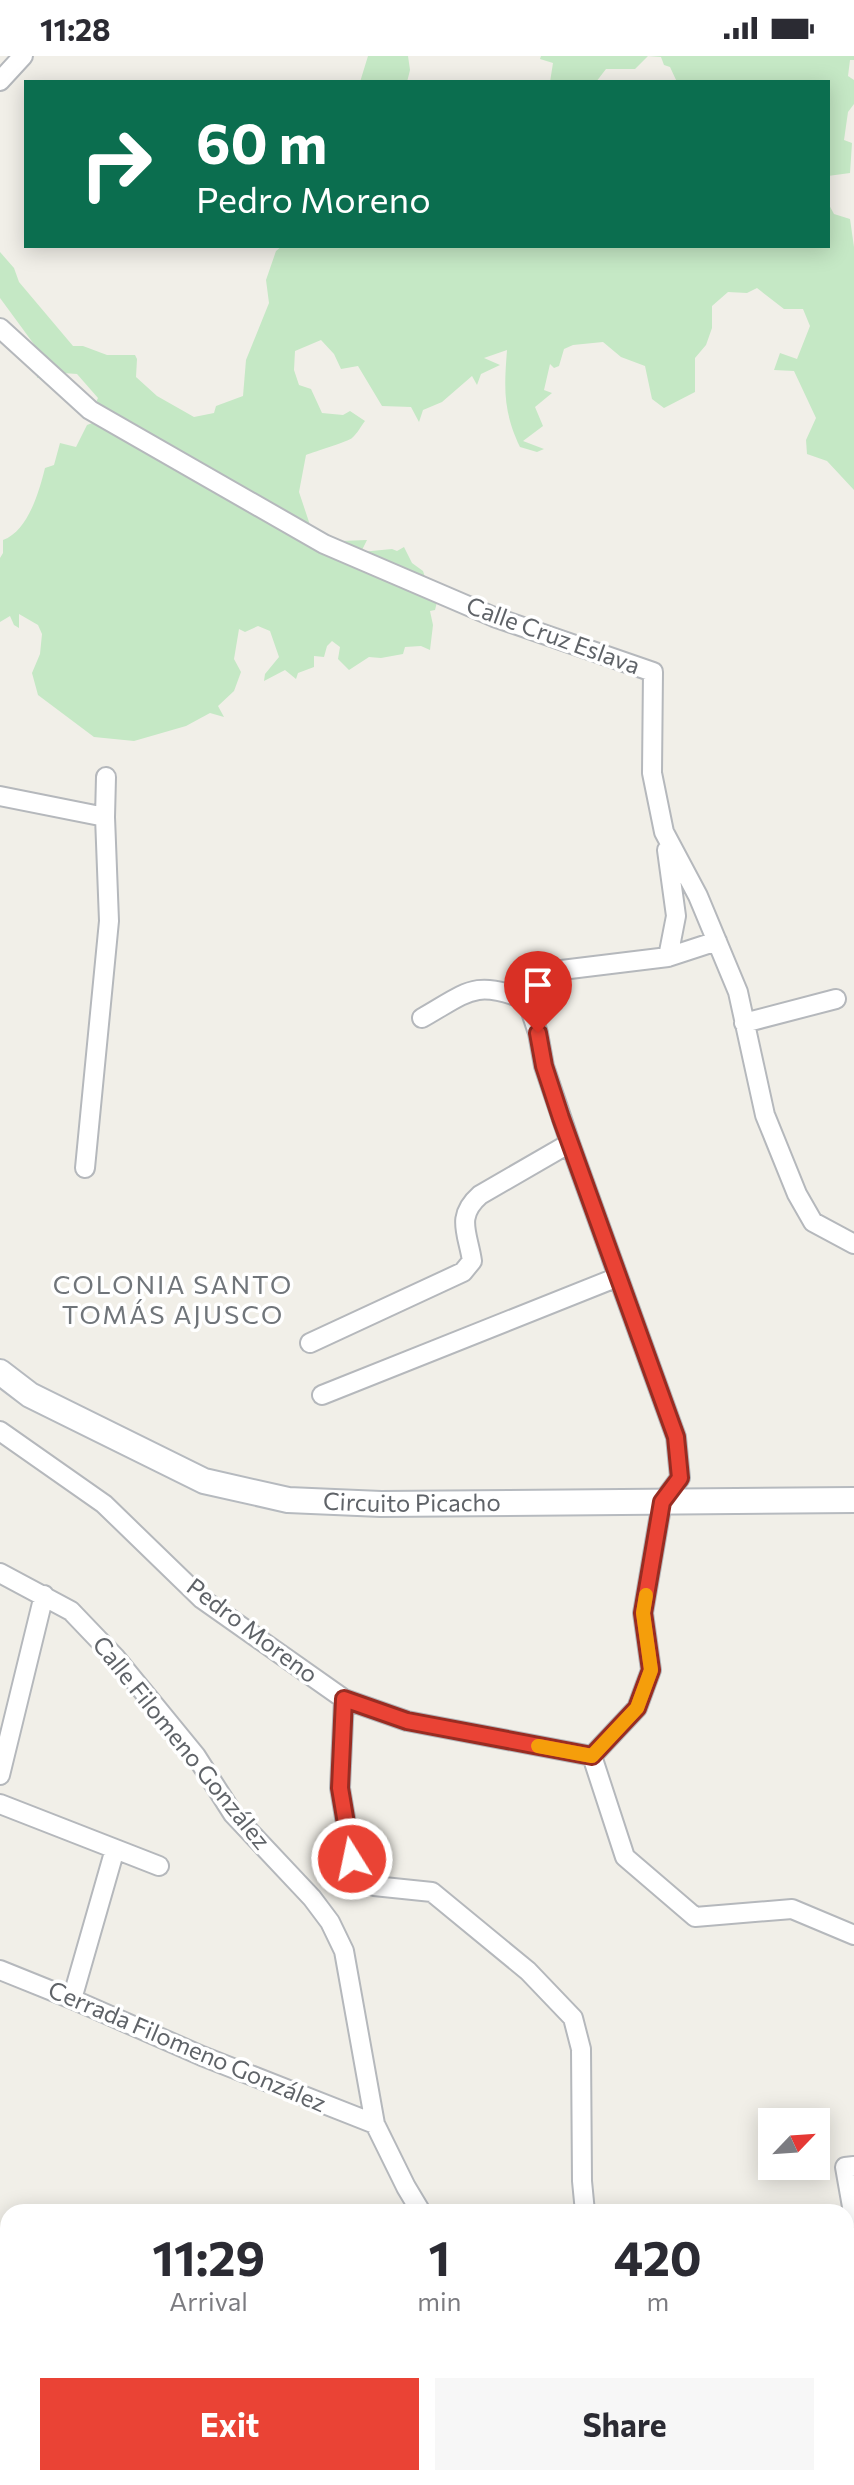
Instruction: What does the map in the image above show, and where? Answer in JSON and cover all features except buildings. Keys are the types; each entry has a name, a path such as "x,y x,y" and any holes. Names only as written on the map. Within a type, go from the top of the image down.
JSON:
{"main road":[{"name":"Circuito Picacho","path":"0,1372 30,1395 204,1481 288,1500 381,1504 854,1500"}],"street":[{"path":"0,81 23,56"},
{"name":"Calle Cruz Eslava","path":"0,328 90,410 324,544 494,617 653,672 652,773 664,832 698,896 738,992 765,1115 797,1194 813,1222 854,1244"},
{"path":"85,1168 109,921 106,777"},
{"path":"0,796 105,817"},
{"path":"664,832 676,916 668,957"},
{"path":"537,973 668,957 717,941"},
{"path":"422,1018 475,988 502,990 527,1000 538,1033 544,1066 570,1143 676,1437 680,1478 662,1502 643,1613 651,1670 637,1708 592,1756 625,1857 695,1917 792,1909 854,1935"},
{"path":"744,1023 836,999"},
{"path":"310,1343 463,1272 472,1261 463,1219 468,1206 480,1195 570,1143"},
{"path":"322,1395 618,1277"},
{"name":"Pedro Moreno","path":"0,1431 104,1504 202,1599 344,1699 407,1721 592,1756"},
{"name":"Calle Filomeno González","path":"0,1573 71,1611 160,1709 196,1756 233,1814 312,1898 330,1922 344,1951 375,2124 416,2204"},
{"path":"0,1775 6,1727 44,1595"},
{"path":"344,1699 340,1788 352,1859 361,1878 374,1886 432,1892 528,1971 573,2018 581,2049 584,2204"},
{"path":"0,1804 159,1866"},
{"path":"72,1999 115,1849"},
{"name":"Cerrada Filomeno González","path":"0,1970 202,2056 375,2124"},
{"path":"852,2204 845,2167 854,2166"}],"green space":[{"path":"368,56 408,56 408,80 361,80"},
{"path":"541,56 648,56 635,69 606,69 598,80 550,80 553,63 540,59"},
{"path":"648,56 854,56 854,60 850,60 848,76 854,80 854,104 848,112 844,140 852,143 850,173 830,176 830,80 676,80 661,57"},
{"path":"830,207 834,214 850,219 854,247 854,490 827,461 807,454 806,440 816,418 794,371 774,370 780,353 797,359 810,326 803,309 784,309 757,288 747,293 728,292 712,306 712,328 706,345 695,358 695,392 664,408 652,399 645,366 621,357 603,342 564,349 559,366 554,368 550,364 544,390 552,393 535,407 543,426 523,441 544,449 537,452 520,447 510,422 505,388 507,350 484,358 500,365 481,374 477,385 472,376 442,402 423,410 419,422 411,407 382,406 358,366 341,369 334,354 321,340 295,351 294,370 299,385 311,389 322,413 343,415 350,411 365,421 349,439 306,455 299,492 310,525 341,541 367,540 361,552 397,551 404,547 412,563 423,571 437,602 435,610 430,611 433,625 430,650 421,646 405,647 403,654 369,657 349,670 338,659 340,647 332,641 324,657 314,656 314,667 298,673 296,679 285,670 264,681 265,674 279,657 270,631 258,626 245,632 239,629 234,659 241,672 234,691 218,706 224,717 210,713 186,726 134,741 94,737 38,695 32,673 40,654 42,634 38,625 19,614 19,628 10,616 0,622 3,540 26,520 45,468 54,465 60,443 76,447 87,425 95,422 91,413 98,398 77,374 49,372 37,378 36,347 0,298 0,252 14,268 19,282 73,346 83,346 107,355 135,355 136,377 157,396 194,417 214,413 216,406 243,396 246,360 269,303 266,280 280,248 830,248"}],"slow traffic":[{"path":"538,1746 592,1756 637,1708 651,1670 643,1613 646,1595"}],"district":[{"name":"COLONIA SANTO TOMÁS AJUSCO","path":"173,1300"}],"route":[{"path":"352,1859 340,1788 344,1699 407,1721 592,1756 637,1708 651,1670 643,1613 662,1502 680,1478 676,1437 561,1118 544,1066 538,1033"}]}
